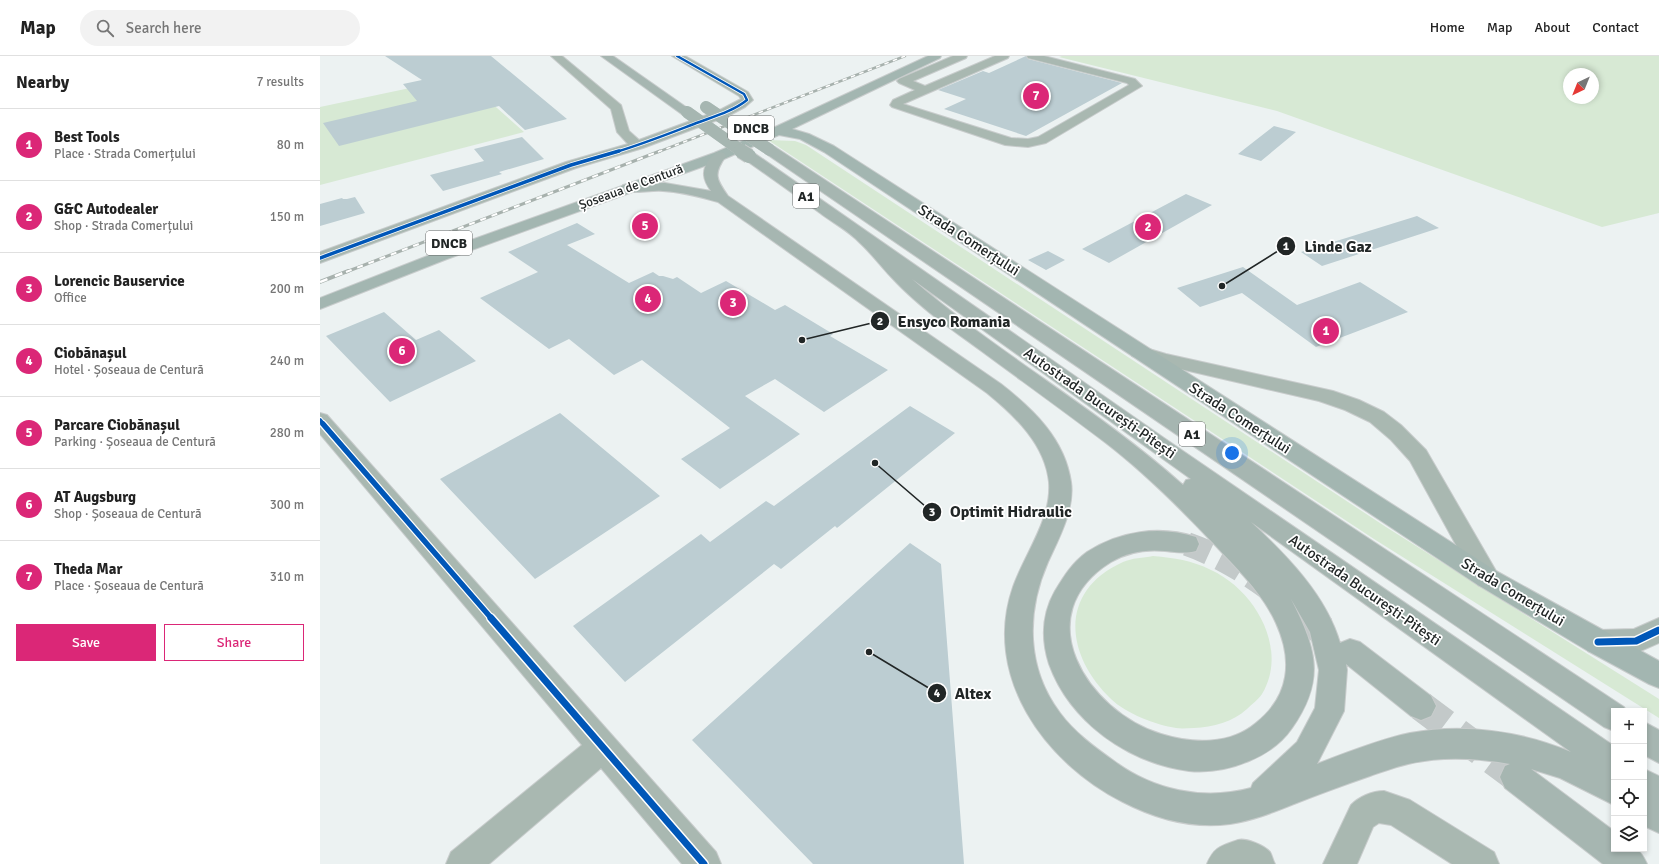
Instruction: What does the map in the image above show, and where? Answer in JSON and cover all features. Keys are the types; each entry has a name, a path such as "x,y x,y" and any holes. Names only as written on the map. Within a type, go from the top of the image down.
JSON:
{"highway":[{"name":"Autostrada București-Pitești","path":"606,56 930,282 1162,448 1611,762"},
{"name":"Autostrada București-Pitești","path":"701,104 773,141 1611,715"},
{"path":"720,156 710,169 709,175 723,199"},
{"path":"624,180 684,188 723,199 985,383 1031,421 1050,449 1060,481 1060,503 1053,524 1025,589 1019,619 1018,650 1025,678 1039,709 1063,740 1103,772 1127,788 1157,800 1187,808 1223,809 1250,804 1353,766 1408,749 1453,743 1519,749 1554,759 1589,774 1611,787"},
{"path":"863,236 901,278 937,310 1115,439 1141,460 1179,494 1210,525 1274,594 1292,628 1298,647 1301,668 1297,687 1291,704 1282,718 1265,735 1256,742 1238,750 1219,755 1196,756 1172,753 1149,745 1116,728 1094,711 1078,693 1066,675 1059,653 1056,633 1057,615 1064,598 1082,570 1097,558 1116,548 1135,542 1171,541 1188,544"},
{"path":"930,282 968,320 1192,484 1219,506 1279,565 1298,588 1317,617 1330,645 1334,667 1333,700 1323,728 1310,749 1294,767 1274,786 1250,804"},
{"path":"1350,651 1421,706"},
{"path":"1647,740 1659,748"},
{"path":"1516,777 1630,864"},
{"path":"1647,787 1659,795"},
{"path":"1647,809 1659,817"}],"main road":[{"name":"DNCB","path":"784,114 921,56"},
{"name":"Șoseaua de Centură","path":"320,293 624,180 773,141 833,105 936,56"},
{"path":"829,149 817,131 818,125 833,105"},
{"name":"DNCB","path":"710,144 757,125"},
{"name":"Strada Comerțului","path":"773,141 792,132 801,134 829,149 1487,578 1598,642 1659,675"},
{"name":"Șoseaua de Centură","path":"320,304 434,259 624,180"}],"street":[{"path":"556,56 616,108 623,132 638,145"},
{"path":"320,258 571,166 638,145 724,113 741,105 747,100 744,94 677,56"},
{"path":"1004,56 897,102 896,105 1010,142 1028,143 1042,140 1136,86 1131,81 1032,56"},
{"path":"925,90 902,81 960,57 983,65"},
{"path":"1139,352 1163,359 1325,396 1351,404 1376,416 1407,442 1418,456 1487,578"},
{"path":"320,420 704,864"},
{"path":"1598,642 1636,641 1659,630"},
{"path":"463,864 603,747"},
{"path":"1340,864 1362,816 1367,811 1378,806 1388,807 1399,811 1482,864"},
{"path":"1224,864 1238,856 1248,856 1258,864"}],"green space":[{"path":"1659,56 1659,213 1602,227 1277,111 1059,57"},
{"path":"462,77 524,132 320,185 320,107"},
{"path":"768,140 795,141 806,145 1386,527 1659,699 1659,718 1647,710 1647,708 1643,708 1374,539"},
{"path":"1153,556 1190,562 1211,570 1227,579 1241,591 1254,606 1263,623 1269,640 1272,658 1269,677 1262,694 1241,714 1222,723 1194,728 1180,728 1159,724 1132,714 1117,704 1096,682 1084,663 1077,644 1075,625 1079,606 1087,589 1102,574 1123,562"}],"building":[{"path":"385,56 491,56 567,119 525,130 499,106 339,146 323,123 417,101 403,84 422,80"},
{"path":"1026,56 1028,59 1122,83 1026,136 944,109 966,99 938,90 983,71 989,73"},
{"path":"1274,126 1296,132 1261,161 1238,154"},
{"path":"522,137 544,159 499,172 502,174 443,191 430,175 484,161 474,149"},
{"path":"1186,194 1212,205 1109,263 1082,249"},
{"path":"355,197 365,213 320,226 320,204 342,198 347,199"},
{"path":"1417,216 1439,228 1322,266 1301,252"},
{"path":"577,223 595,234 567,245 629,283 653,272 659,276 673,279 677,277 701,293 726,281 775,310 785,305 833,334 830,336 888,370 824,412 775,379 745,396 800,434 720,489 681,459 730,428 642,360 614,375 569,339 549,349 480,298 538,272 508,252"},
{"path":"1048,251 1065,260 1046,270 1028,260"},
{"path":"1243,267 1297,305 1360,282 1408,312 1316,347 1242,293 1200,307 1177,288"},
{"path":"384,312 416,340 439,330 476,361 390,402 326,336"},
{"path":"910,406 955,433 837,528 835,526 781,569 774,564 625,682 573,626 701,534 710,542 766,501 774,506"},
{"path":"560,413 660,496 535,579 440,479"},
{"path":"910,543 941,564 964,864 813,864 692,740"}],"tunnel":[{"path":"1187,544 1220,558 1250,576 1308,619"},
{"path":"1306,618 1323,631"},
{"path":"1421,706 1516,777"}],"railway":[{"path":"658,152 905,56"},
{"path":"346,272 660,151"},
{"path":"320,282 348,271"}],"cycle path":[{"path":"320,258 571,165 638,145 724,113 741,105 747,100 744,94 677,56"},
{"path":"320,420 704,864"},
{"path":"1598,642 1636,641 1659,630"}],"place":[{"name":"Theda Mar","path":"1036,96"},
{"name":"Parcare Ciobănașul","path":"645,226"},
{"name":"G&C Autodealer","path":"1148,227"},
{"name":"Linde Gaz","path":"1222,286"},
{"name":"Ciobănașul","path":"648,299"},
{"name":"Lorencic Bauservice","path":"733,303"},
{"name":"Best Tools","path":"1326,331"},
{"name":"Ensyco Romania","path":"802,340"},
{"name":"AT Augsburg","path":"402,351"},
{"name":"Optimit Hidraulic","path":"875,463"},
{"name":"Altex","path":"869,652"}]}
